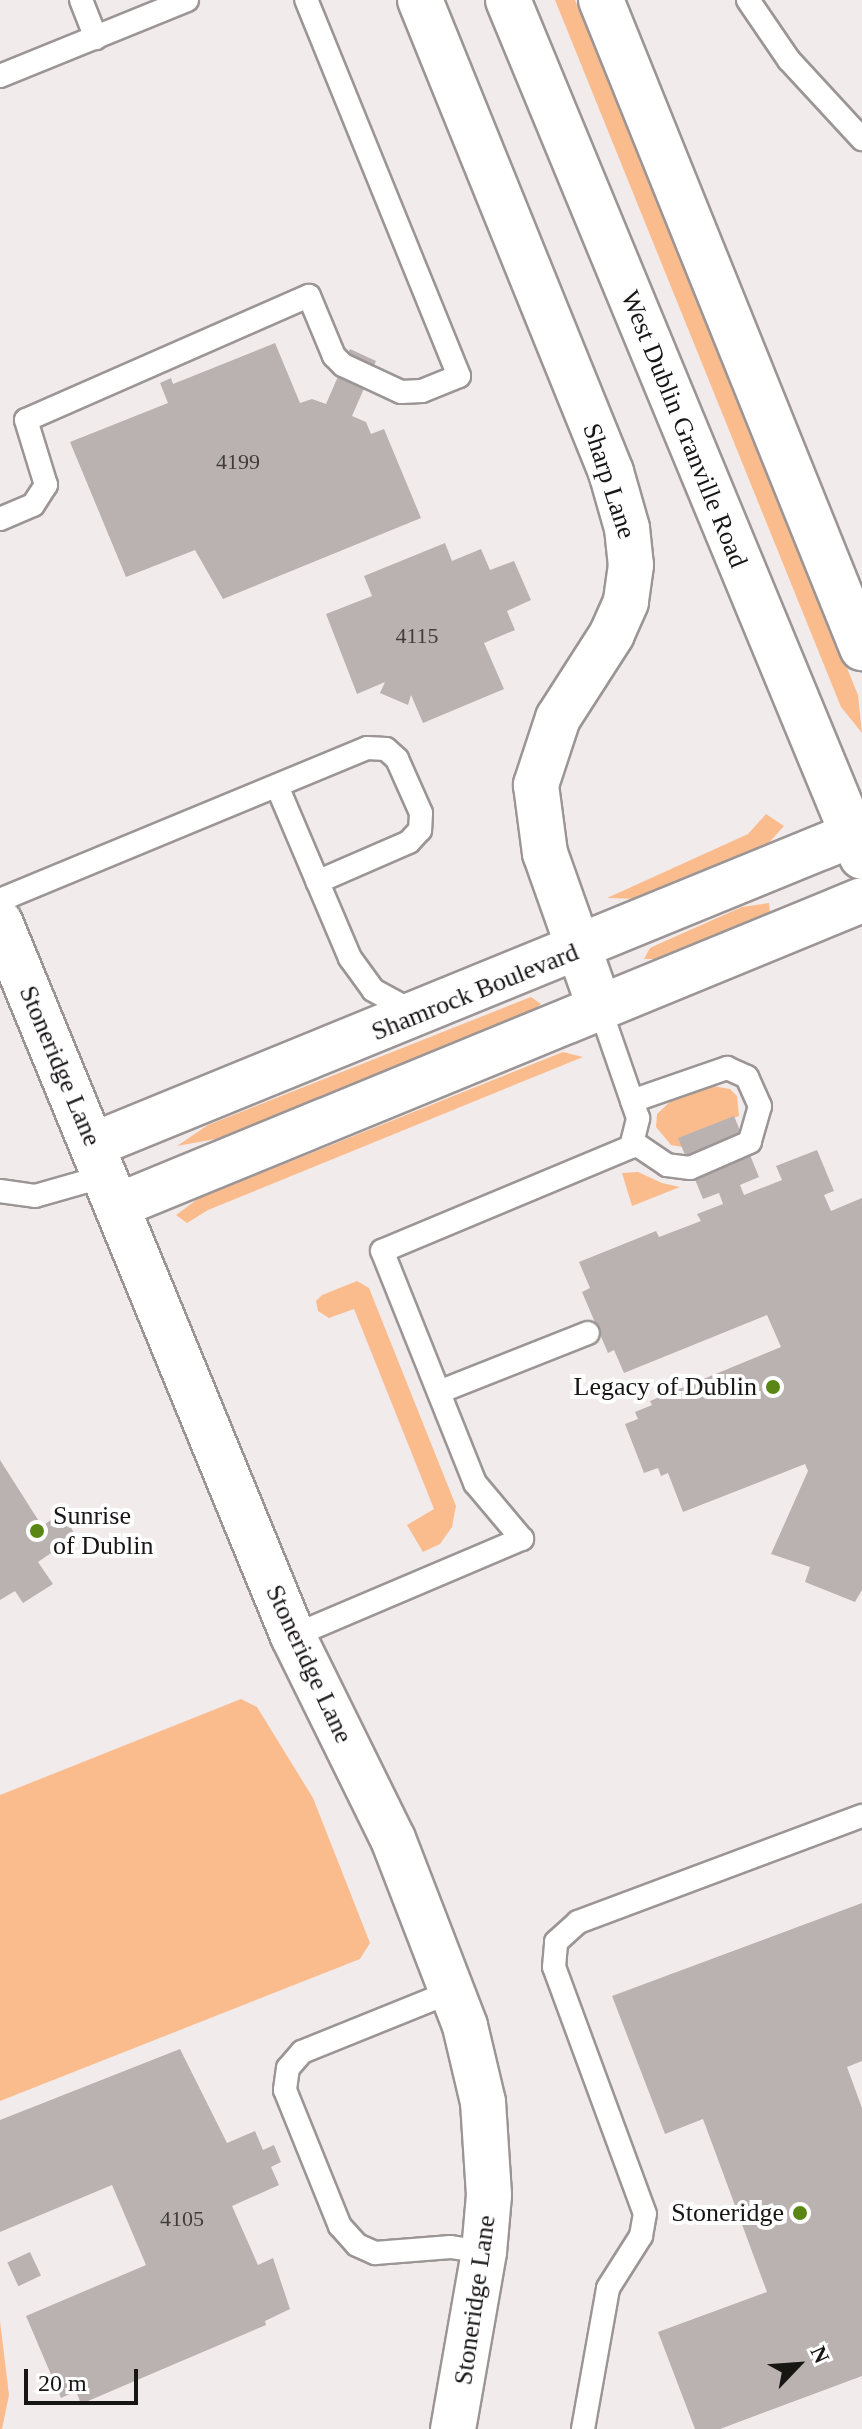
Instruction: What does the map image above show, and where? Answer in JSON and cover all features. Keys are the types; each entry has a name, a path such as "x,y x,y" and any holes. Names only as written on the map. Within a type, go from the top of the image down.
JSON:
{"street":[{"name":"Sharp Lane","path":"420,0 611,472 627,528 631,565 626,602 612,634 558,718 536,785 545,853 600,1008"},
{"name":"West Dublin Granville Road","path":"508,0 858,846"},
{"path":"601,0 862,648"},
{"name":"Shamrock Boulevard","path":"105,1176 429,1010 579,950 858,846"},
{"path":"105,1176 600,1008 862,900"},
{"name":"Stoneridge Lane","path":"0,922 293,1636 393,1839 453,1991 483,2102 489,2195 484,2252 453,2429"}],"lane":[{"path":"81,0 96,38"},
{"path":"0,76 187,0"},
{"path":"0,519 33,505 46,485 26,420 309,296 331,351 343,365 401,392 422,391 459,376 306,0"},
{"path":"748,0 789,60 862,139"},
{"path":"0,900 378,747 397,759 421,813 421,825 413,840 317,882"},
{"path":"277,786 362,978 399,1008 429,1010"},
{"path":"293,1636 522,1539 475,1483 382,1251 619,1156 634,1143 639,1124 600,1008"},
{"path":"632,1101 727,1068 747,1077 760,1106 750,1142 690,1168 667,1165 634,1143"},
{"path":"0,1191 35,1196 105,1176"},
{"path":"439,1392 588,1333"},
{"path":"583,2429 608,2288 639,2242 645,2214 554,1967 556,1942 578,1922 862,1816"},
{"path":"453,1991 302,2052 288,2068 285,2090 340,2226 352,2242 375,2253 451,2247 484,2252"}],"shaded area":[{"path":"555,0 575,0 858,695 862,733 841,707"},
{"path":"766,814 784,826 765,847 640,899 607,898 748,834"},
{"path":"769,903 770,912 761,919 666,959 644,959 650,948 663,942 742,907"},
{"path":"531,997 541,1004 527,1017 232,1136 177,1146 208,1125"},
{"path":"563,1052 583,1057 208,1210 187,1223 176,1215 199,1198"},
{"path":"707,1085 730,1089 737,1096 739,1116 679,1138 682,1147 671,1145 656,1127 657,1114 672,1100"},
{"path":"638,1172 680,1187 632,1206 622,1173"},
{"path":"357,1281 369,1288 456,1506 452,1527 440,1544 423,1552 407,1525 434,1509 354,1309 329,1318 318,1311 316,1301 322,1295"},
{"path":"241,1699 257,1707 313,1798 370,1943 360,1959 0,2101 0,1795"},
{"path":"0,2321 9,2395 2,2429 0,2429"}],"building":[{"path":"275,343 300,403 312,399 326,404 350,349 376,361 352,416 366,422 371,434 384,429 421,518 223,599 195,550 126,577 70,442 168,403 160,383 171,378 173,384"},
{"path":"445,543 452,561 481,549 490,570 514,561 531,600 507,611 515,630 484,643 504,689 423,723 411,695 408,705 380,693 385,682 357,694 326,614 372,596 364,576"},
{"name":"Legacy of Dublin","path":"734,1116 759,1177 740,1185 744,1195 782,1180 776,1166 817,1150 834,1191 824,1195 831,1211 862,1198 862,1590 855,1602 805,1582 810,1567 771,1554 808,1471 805,1464 683,1512 668,1473 661,1476 658,1468 644,1473 625,1424 638,1419 635,1412 652,1405 650,1401 781,1347 767,1315 624,1373 614,1350 608,1353 582,1292 590,1288 579,1262 656,1231 659,1237 701,1221 697,1214 723,1204 719,1193 703,1199 678,1138"},
{"name":"Sunrise of Dublin","path":"0,1460 42,1526 62,1513 76,1536 38,1562 53,1584 23,1603 15,1591 0,1600"},
{"name":"Stoneridge","path":"862,1903 862,2061 847,2067 862,2108 862,2376 720,2429 695,2429 658,2332 767,2292 703,2119 665,2134 612,1996"},
{"path":"180,2049 227,2143 255,2131 263,2150 274,2145 281,2162 271,2167 279,2185 232,2206 258,2265 273,2258 290,2309 265,2321 266,2325 81,2404 76,2391 61,2398 26,2316 146,2265 112,2185 0,2232 0,2120"},
{"path":"30,2252 41,2276 18,2286 7,2263"}],"place":[{"name":"Legacy of Dublin","path":"773,1387"},
{"name":"Sunrise of Dublin","path":"37,1531"},
{"name":"Stoneridge","path":"800,2213"}]}
